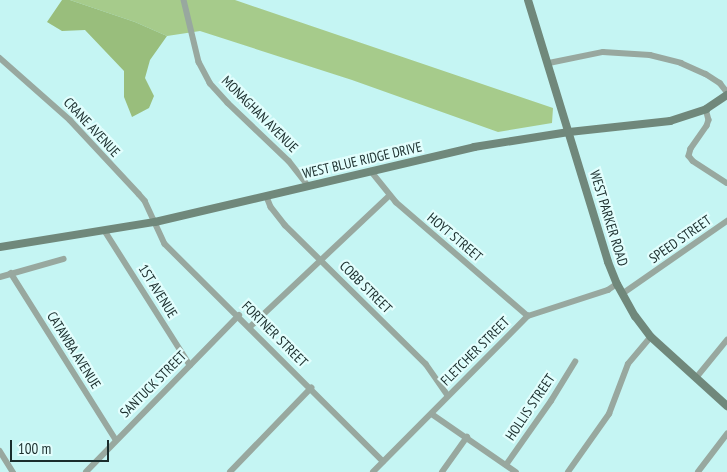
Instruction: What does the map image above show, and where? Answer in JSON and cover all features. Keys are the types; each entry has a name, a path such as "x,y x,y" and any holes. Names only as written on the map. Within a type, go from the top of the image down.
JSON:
{"main road":[{"name":"WEST PARKER ROAD","path":"528,0 617,284 651,337 727,406"},
{"name":"WEST BLUE RIDGE DRIVE","path":"0,247 155,222 474,147 569,132 670,121 706,109 727,94"}],"street":[{"name":"MONAGHAN AVENUE","path":"184,0 199,62 210,82 228,103 289,161 308,186"},
{"path":"549,63 593,52 650,55 681,63 706,74 720,83 727,94"},
{"name":"CRANE AVENUE","path":"0,58 74,125 139,194 155,222"},
{"path":"706,109 709,120 707,126 689,156 693,162 727,183"},
{"name":"HOYT STREET","path":"371,171 389,196 528,316"},
{"path":"250,327 389,196"},
{"name":"COBB STREET","path":"267,197 271,207 284,225 426,364 448,395"},
{"name":"SPEED STREET","path":"622,294 727,221"},
{"name":"FORTNER STREET","path":"155,222 165,244 239,315 383,461"},
{"name":"1ST AVENUE","path":"105,231 190,365"},
{"path":"0,277 63,259"},
{"name":"CATAWBA AVENUE","path":"11,274 116,440"},
{"name":"FLETCHER STREET","path":"373,472 528,316 617,284"},
{"name":"SANTUCK STREET","path":"86,472 239,315"},
{"path":"568,472 608,414 628,364 651,337"},
{"path":"696,378 727,340"},
{"name":"HOLLIS STREET","path":"506,465 551,401 575,362"},
{"path":"230,472 311,388"},
{"path":"432,414 516,472"},
{"path":"698,472 727,434"},
{"path":"442,472 467,437"},
{"path":"0,451 13,472"}],"green space":[{"path":"62,0 70,0 135,22 167,36 150,60 145,78 154,96 149,108 132,117 124,97 124,71 85,30 62,31 47,22"},
{"path":"70,0 235,0 553,108 552,123 498,132 352,80 200,31 167,36 135,22"}]}
